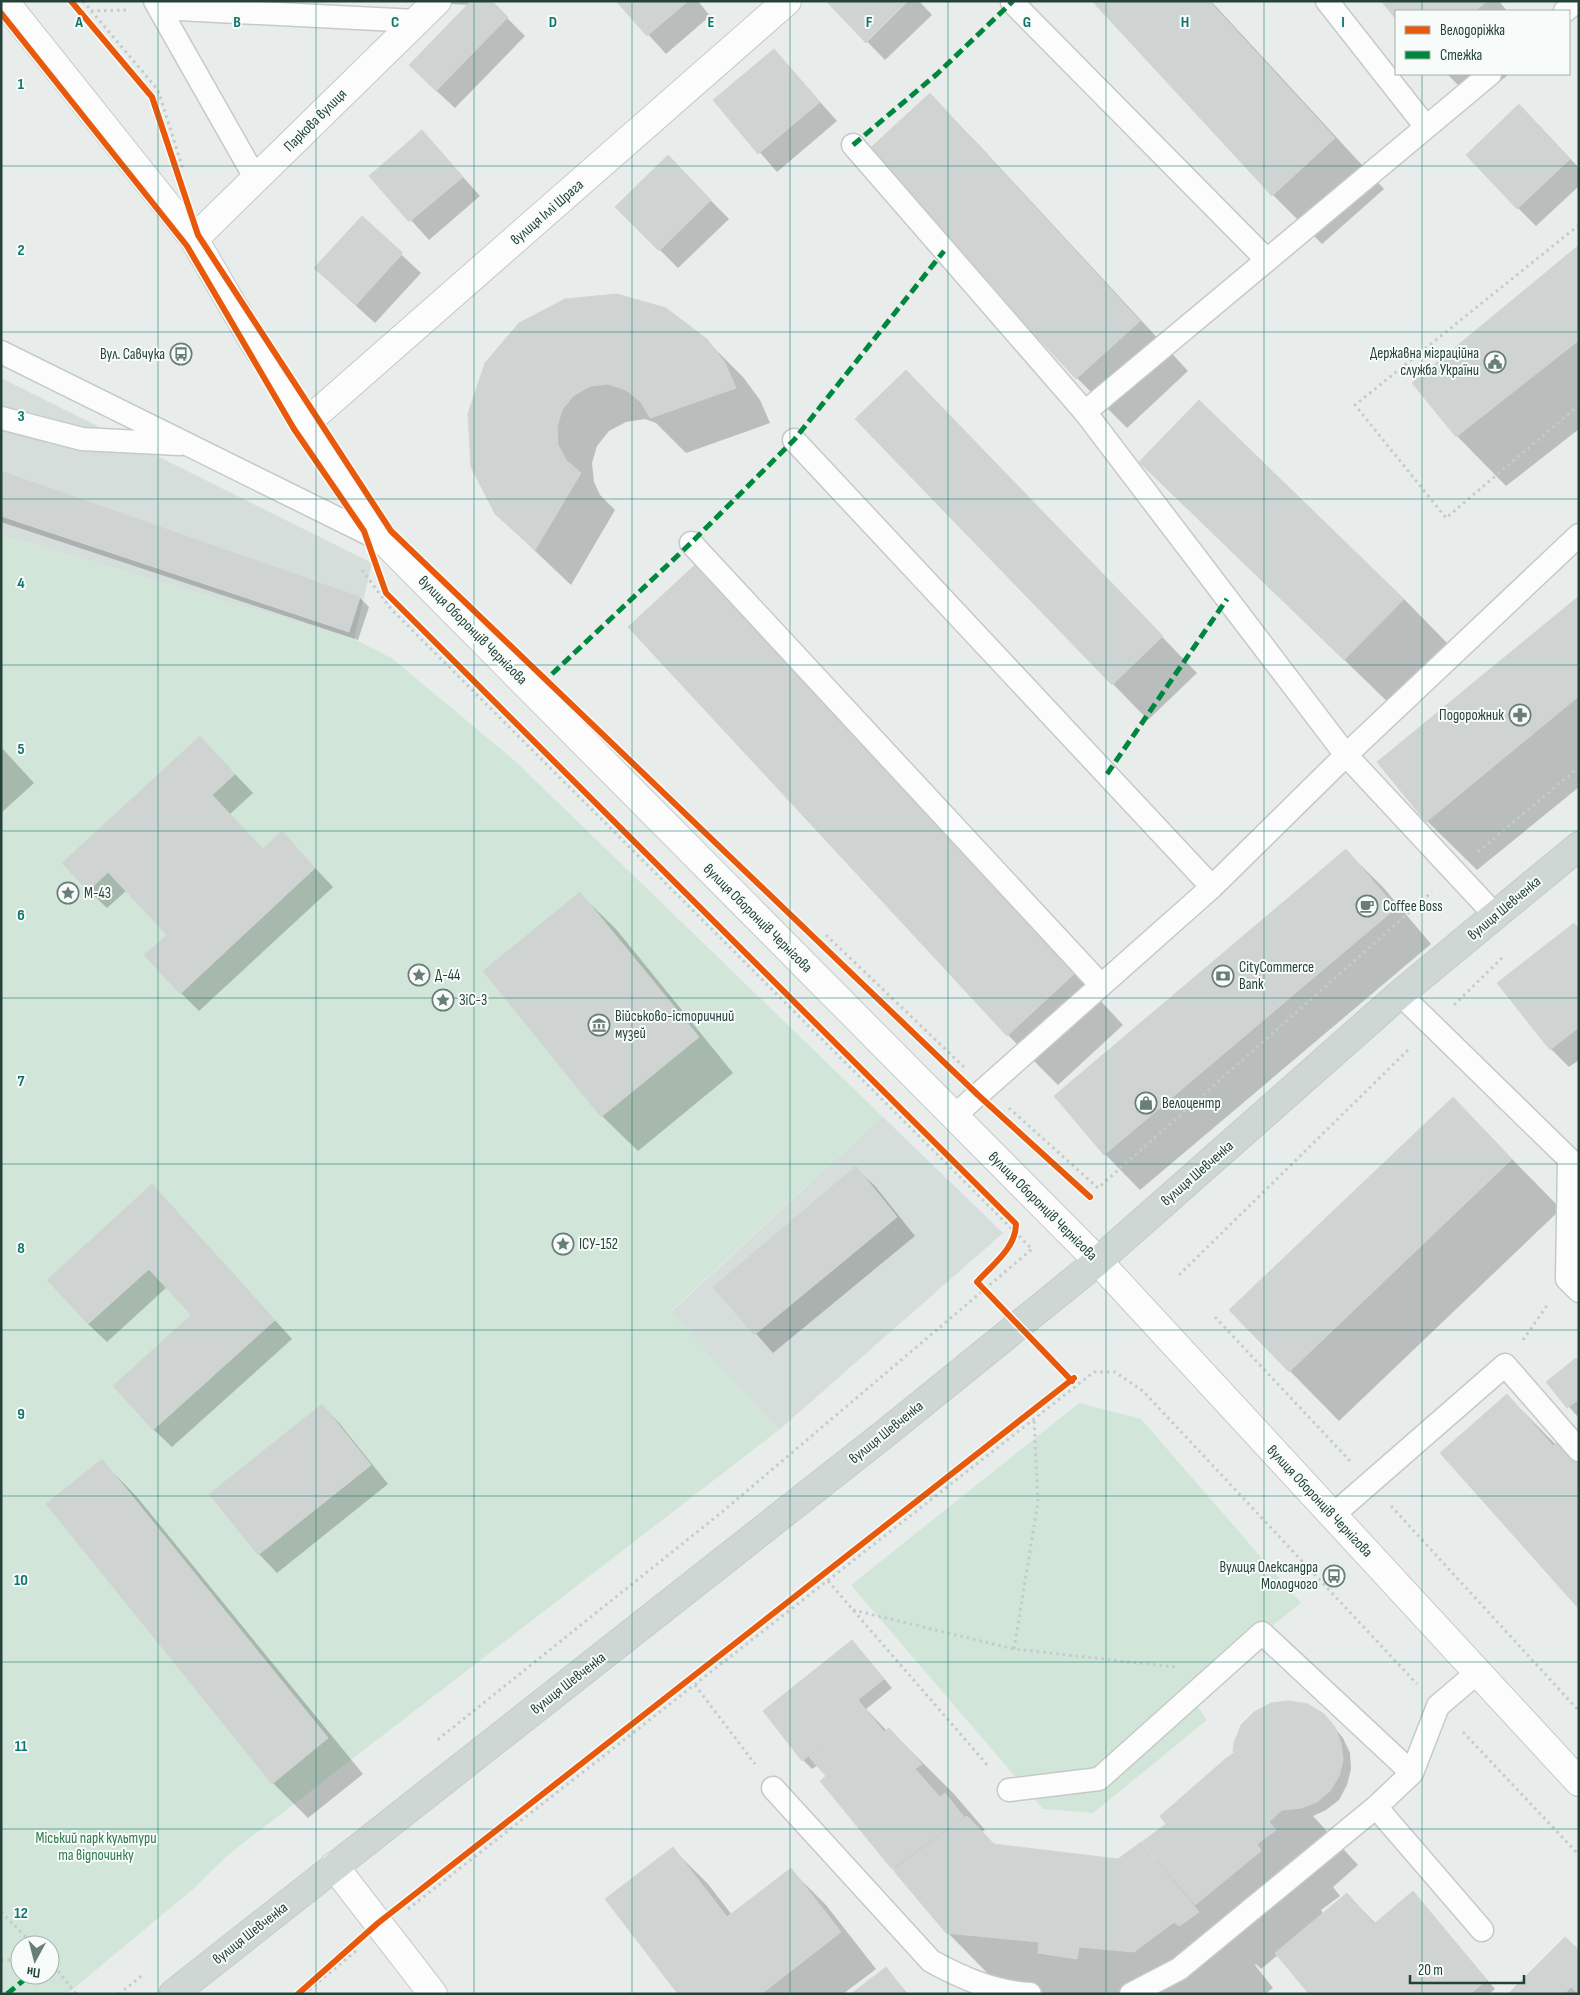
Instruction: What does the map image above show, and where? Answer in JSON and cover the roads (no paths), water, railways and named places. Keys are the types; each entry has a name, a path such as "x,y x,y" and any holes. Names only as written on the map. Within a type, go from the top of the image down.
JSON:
{"main road":[{"name":"вулиця Шевченка","path":"173,1994 819,1486 1098,1261 1400,994 1579,846"}],"street":[{"name":"вулиця Оборонців Чернігова","path":"4,1 194,239 252,339 385,542 1098,1261 1579,1782"},
{"name":"Паркова вулиця","path":"194,239 437,1"},
{"name":"вулиця Іллі Шрага","path":"307,422 787,1"},
{"path":"334,1866 433,1994"}],"lane":[{"path":"1327,1 1426,127"},
{"path":"1566,10 1577,1"},
{"path":"1012,2 1267,260"},
{"path":"157,5 416,21"},
{"path":"157,5 256,179"},
{"path":"1085,412 1489,75"},
{"path":"852,145 1085,412 1346,755 1496,914"},
{"path":"1,352 385,542"},
{"path":"1,418 82,439 190,445"},
{"path":"794,440 1212,887"},
{"path":"954,1116 1212,887 1346,755 1579,535"},
{"path":"691,543 1101,985"},
{"path":"1400,994 1569,1158 1573,1285"},
{"path":"1333,1515 1504,1364 1579,1450"},
{"path":"1009,1790 1099,1779 1262,1633 1412,1773"},
{"path":"1131,1994 1178,1969 1376,1806 1412,1773 1438,1706 1478,1672"},
{"path":"773,1788 931,1961 963,1979 1017,1993 1030,1994"},
{"path":"1376,1806 1482,1930"}],"place":[{"name":"Вул. Савчука","path":"181,354"},
{"name":"Державна міграційна служба України","path":"1495,362"},
{"name":"Подорожник","path":"1520,715"},
{"name":"М-43","path":"68,893"},
{"name":"Coffee Boss","path":"1367,906"},
{"name":"Д-44","path":"419,975"},
{"name":"CityCommerce Bank","path":"1223,976"},
{"name":"ЗіС-3","path":"443,1000"},
{"name":"Військово-історичний музей","path":"599,1025"},
{"name":"Велоцентр","path":"1146,1103"},
{"name":"ІСУ-152","path":"563,1244"},
{"name":"Вулиця Олександра Молодчого","path":"1334,1576"}],"park label":[{"name":"Міський парк культури та відпочинку","path":"96,1846"}]}
